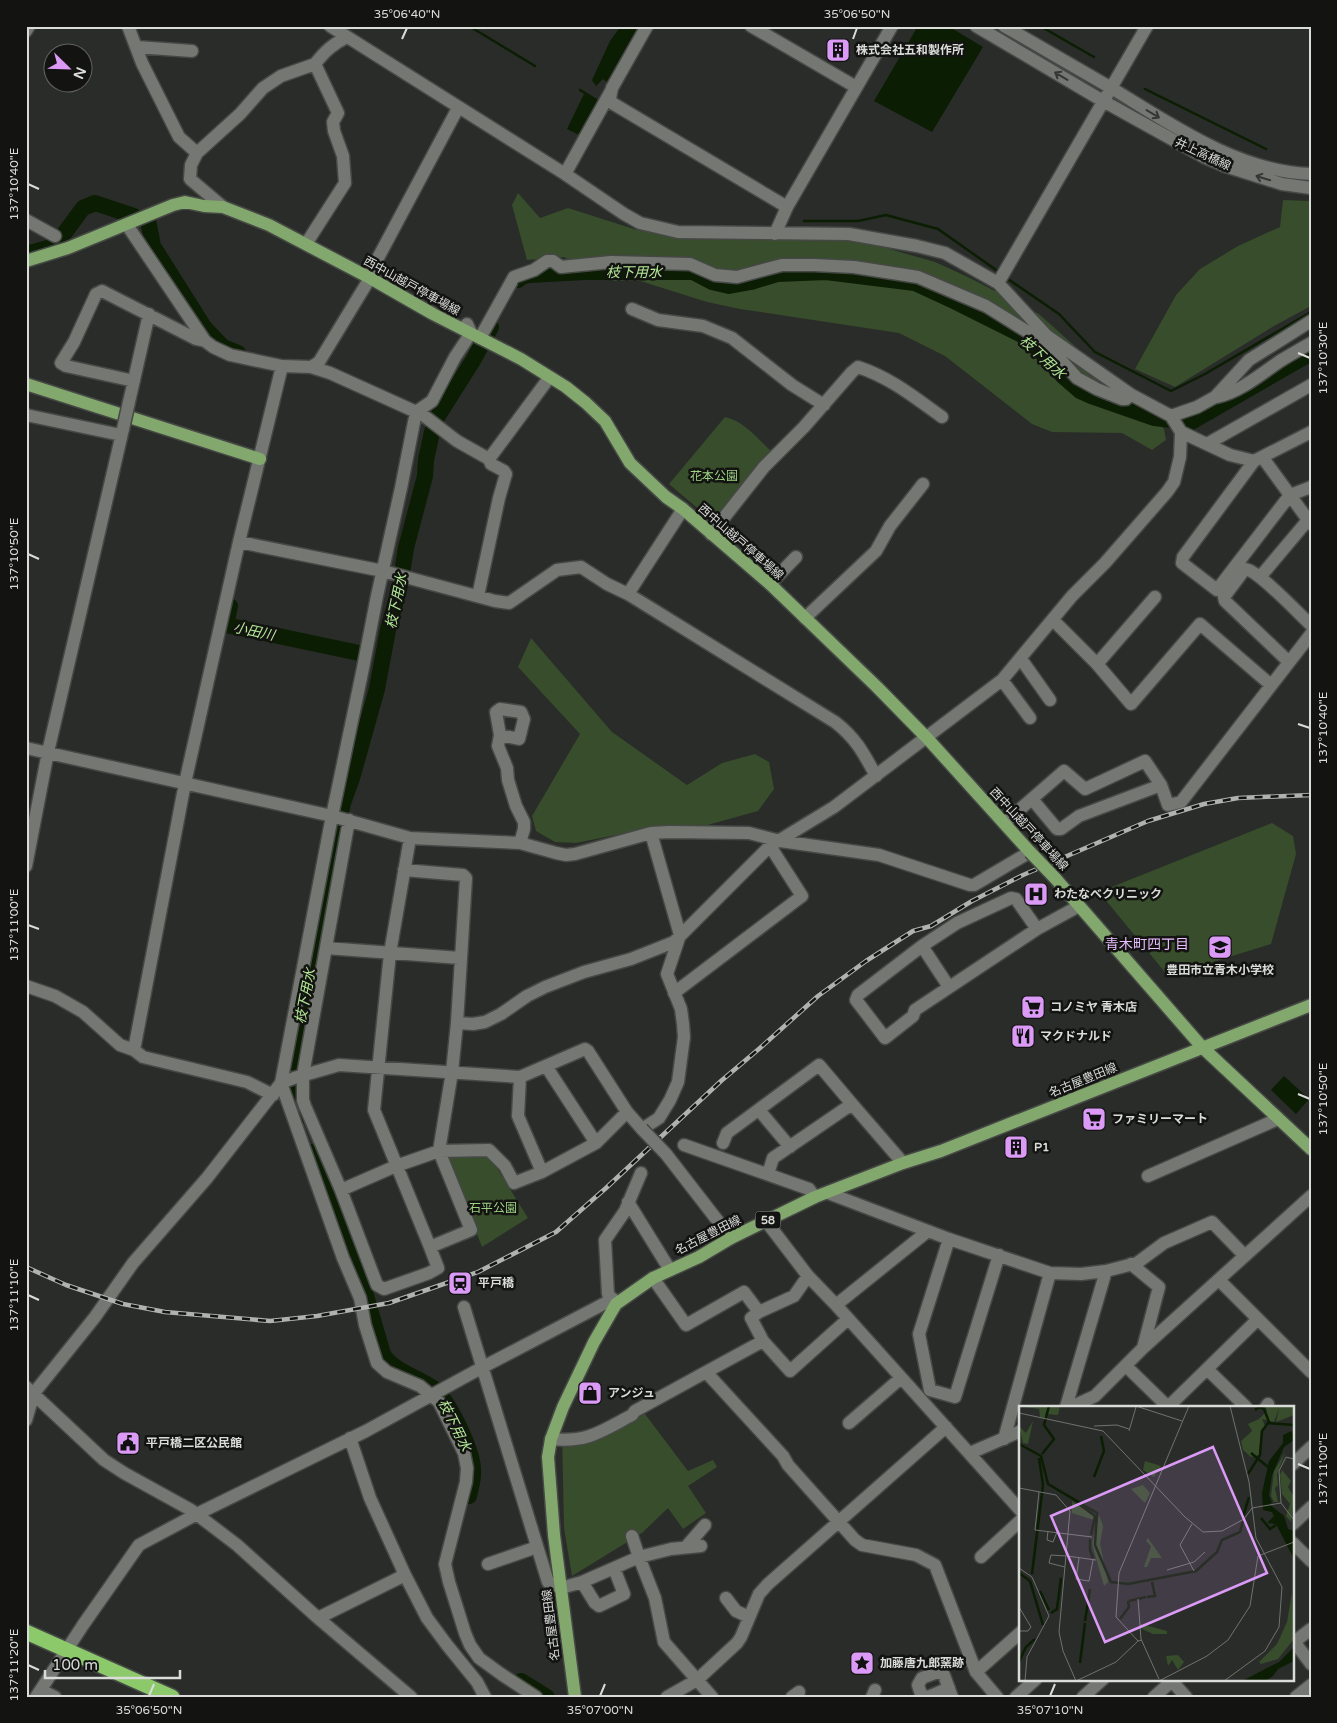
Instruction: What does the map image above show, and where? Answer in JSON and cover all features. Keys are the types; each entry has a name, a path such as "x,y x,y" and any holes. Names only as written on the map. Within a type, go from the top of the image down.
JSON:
{"highway":[{"path":"26,1632 172,1697"}],"main road":[{"name":"西中山越戸停車場線","path":"26,261 68,248 185,202 223,207 261,222 306,244 433,314 521,359 566,387 586,403 604,422 630,463 666,497 770,584 927,738 1055,878 1202,1047 1311,1149"},
{"path":"26,384 260,459"},
{"name":"名古屋豊田線","path":"575,1697 549,1482 548,1458 551,1439 580,1369 614,1302 653,1278 699,1257 731,1238 815,1197 903,1163 940,1151 1311,1005"}],"street":[{"path":"26,31 29,26"},
{"path":"128,26 151,80 179,137 197,153"},
{"path":"330,26 640,223 661,229 694,233 849,234 945,253 998,283 1048,336 1130,394 1171,416 1181,432 1230,456 1258,460 1290,495 1310,522 1260,577"},
{"path":"565,174 647,26"},
{"path":"751,26 856,87"},
{"path":"775,234 787,207 892,26"},
{"name":"井上高橋線","path":"976,26 1103,101 1219,164 1282,184 1311,188"},
{"name":"井上高橋線","path":"1004,26 1216,150 1265,166 1302,174 1311,174"},
{"path":"998,283 1147,26"},
{"path":"223,207 190,179 191,165 197,153 240,114 263,88 281,76 315,64 320,56 334,43 347,37"},
{"path":"137,48 192,51"},
{"path":"306,244 345,183 343,156 334,131 333,122 338,113 315,64"},
{"path":"611,91 610,98 614,104 787,207"},
{"path":"311,367 319,362 370,278 370,273 458,108"},
{"path":"26,220 54,236"},
{"path":"127,225 206,341 213,347 230,355 282,366 311,367 363,387 429,419 457,442 489,459 491,464 504,471 506,474 478,596"},
{"path":"26,1420 30,1390 95,1317 134,1264 207,1178 283,1081 339,818 388,572 416,412 432,401 455,357 477,335 514,277 534,270 547,261 553,261 560,267 611,262 690,264 715,275 737,277 782,265 854,267 918,277 986,306 1036,337 1050,348 1077,378 1097,389 1122,399 1126,399 1130,394"},
{"path":"134,381 61,363 74,342 96,294 102,291 196,339 206,341"},
{"path":"632,309 658,320 703,326 732,338 792,385 824,405"},
{"path":"26,866 48,752 148,314"},
{"path":"1215,397 1249,360 1311,321"},
{"path":"1171,416 1224,395 1311,343"},
{"path":"134,1050 185,783 239,542 282,366"},
{"path":"711,534 764,467 804,427 852,372 858,368 877,373 892,381 942,417"},
{"path":"489,459 549,378"},
{"path":"1208,444 1311,385"},
{"path":"26,415 122,432"},
{"path":"457,1023 473,1024 485,1022 545,987 584,972 631,959 674,942 775,843 834,808 1002,680 1072,596 1126,540 1174,482 1180,457 1181,432"},
{"path":"1311,432 1258,460 1183,557 1182,563 1217,590 1290,495 1311,487"},
{"path":"805,618 876,551 890,526 923,484"},
{"path":"628,594 682,509"},
{"path":"239,542 388,572 509,603 557,570 581,567 835,722 859,745 876,776"},
{"path":"770,584 796,557"},
{"path":"1289,662 1224,601 1224,597 1245,569 1250,569 1311,625"},
{"path":"1097,664 1155,597"},
{"path":"1053,620 1097,664 1131,704 1200,624 1271,686"},
{"path":"1004,823 1064,771 1085,789 1145,761 1161,785 1168,805 1181,802 1289,662 1308,641"},
{"path":"1021,659 1050,700"},
{"path":"1002,680 1030,718"},
{"path":"495,735 507,768 508,780 516,806 524,822 520,843"},
{"path":"26,748 339,818 410,838 520,843 566,855 651,833 748,833 775,843 879,855 974,885 1030,852"},
{"path":"1032,799 1057,830 1079,816 1161,785"},
{"path":"339,818 326,948 303,1075 303,1100 379,1287 384,1289 438,1268 374,1110 390,953 410,838"},
{"path":"642,1130 659,1118 670,1100 678,1082 684,1037 681,1009 667,974 680,935 651,833"},
{"path":"674,993 802,896 775,843"},
{"path":"404,870 465,875 466,878 457,1023 452,1072 439,1151 471,1230 430,1246"},
{"path":"1037,929 1016,899 1011,898 957,923 922,946 858,995 856,1000 885,1038 913,1016 915,1010 1037,929 1079,906"},
{"path":"922,946 949,987"},
{"path":"326,948 460,958"},
{"path":"26,986 55,996 83,1012 120,1045 134,1050 143,1057 247,1082 273,1095"},
{"path":"283,1081 339,1065 520,1077 584,1049 588,1051 627,1112 666,1154 731,1238"},
{"path":"723,1143 728,1133 819,1065 903,1163"},
{"path":"546,1066 596,1143"},
{"path":"520,1077 518,1116 542,1172"},
{"path":"283,1081 343,1258 360,1298 365,1325 377,1363 387,1372 436,1392"},
{"path":"768,1174 773,1158 852,1104"},
{"path":"759,1110 790,1147"},
{"path":"341,1190 396,1166 439,1151 489,1150 505,1166 514,1183 542,1172 596,1143 627,1112"},
{"path":"1148,1176 1278,1119"},
{"path":"684,1145 809,1189 815,1197"},
{"path":"55,1697 38,1693 138,1545 350,1438 483,1367 614,1302 608,1294 605,1240 621,1217 641,1173"},
{"path":"828,1193 949,1239 1050,1273 1081,1274 1106,1271 1137,1263 1164,1243 1212,1222 1245,1256"},
{"path":"1073,1406 1095,1396 1144,1348 1311,1196"},
{"path":"628,1202 670,1270"},
{"path":"766,1221 808,1276 1019,1509"},
{"path":"836,1305 928,1231"},
{"path":"930,1390 919,1334 949,1239"},
{"path":"919,1397 930,1390 955,1397 999,1255"},
{"path":"1131,1264 1159,1287 1144,1348"},
{"path":"1066,1406 1106,1271"},
{"path":"1004,1439 1050,1273"},
{"path":"808,1276 794,1296 759,1312 751,1318 763,1341 790,1371 848,1319"},
{"path":"653,1278 686,1325 744,1292 759,1312"},
{"path":"1219,1280 1311,1372"},
{"path":"464,1307 548,1582 561,1588 582,1582 639,1557 671,1549 701,1546"},
{"path":"1169,1406 1258,1319"},
{"path":"551,1439 579,1439 592,1436 763,1341"},
{"path":"1126,1366 1167,1406"},
{"path":"1207,1369 1245,1406"},
{"path":"706,1372 784,1456 788,1465 838,1521 862,1545 916,1555 935,1565 976,1672 997,1697"},
{"path":"849,1424 902,1378"},
{"path":"30,1390 104,1460 197,1514 237,1545 318,1618 411,1697"},
{"path":"436,1392 439,1402 460,1441 467,1468 466,1482 445,1564 465,1633 470,1645 479,1658 536,1697"},
{"path":"667,1697 697,1680 741,1637 759,1594 764,1589 946,1426"},
{"path":"970,1453 1019,1431"},
{"path":"350,1438 370,1498 405,1575 428,1618 477,1682 486,1697"},
{"path":"1296,1457 1311,1447"},
{"path":"1294,1523 1311,1507"},
{"path":"981,1557 1019,1522"},
{"path":"686,1548 705,1525"},
{"path":"632,1536 655,1598 664,1642 712,1697"},
{"path":"1294,1544 1311,1561"},
{"path":"488,1564 537,1547"},
{"path":"582,1582 595,1603 599,1606 624,1594 614,1568"},
{"path":"318,1618 405,1575"},
{"path":"726,1598 736,1611 749,1617"},
{"path":"1311,1629 1294,1641 1311,1664"},
{"path":"976,1672 1019,1634"},
{"path":"938,1672 944,1675 951,1692 927,1697 920,1694 918,1685 922,1678 938,1672"},
{"path":"1016,1697 1035,1680"},
{"path":"1083,1697 1102,1680"},
{"path":"1154,1697 1171,1680 1186,1697"},
{"path":"1296,1697 1311,1685"}],"green space":[{"path":"518,193 540,218 568,208 637,230 865,242 935,262 1039,314 1138,403 1164,429 1166,440 1152,450 1122,433 1052,432 1032,424 945,356 899,333 740,309 707,302 637,280 609,281 564,257 527,260 512,205"},
{"path":"1283,200 1311,201 1311,306 1274,326 1175,387 1135,369 1176,295 1200,269 1238,246 1280,227"},
{"name":"花本公園","path":"725,417 744,426 771,451 715,523 669,484"},
{"path":"531,638 612,732 687,785 722,763 755,754 769,762 774,789 758,811 704,826 635,831 576,843 555,842 536,831 532,816 580,734 518,667"},
{"path":"1272,823 1293,836 1296,854 1271,944 1168,976 1099,892"},
{"name":"石平公園","path":"446,1154 489,1155 528,1218 482,1247"},
{"path":"645,1414 688,1471 713,1460 717,1467 688,1486 706,1513 683,1529 668,1508 642,1533 572,1576 564,1528 562,1432 596,1440"}],"shaded area":[{"path":"621,26 645,26 611,85 603,79 596,86 592,80 610,41"},
{"path":"918,26 948,26 983,47 932,132 874,101"},
{"path":"584,94 600,102 587,120 581,136 567,129"},
{"path":"1284,1076 1309,1099 1296,1114 1271,1090"}],"waterway":[{"path":"469,26 535,66"},
{"path":"1040,26 1094,57"},
{"path":"1145,89 1266,149"},
{"path":"580,90 598,101"},
{"name":"小田川","path":"26,254 55,246 83,208 95,203 134,216"},
{"path":"804,221 858,221 886,215 938,229 999,272"},
{"name":"小田川","path":"148,220 153,246 204,327 223,347 238,353"},
{"name":"枝下用水","path":"518,280 529,275 584,272 693,272 712,282 729,286 777,274 826,272 915,283 1022,335 1080,391 1154,418 1191,422 1311,353"},
{"path":"1005,277 1059,314 1095,352 1171,391 1205,374 1311,312"},
{"name":"枝下用水","path":"298,1117 294,1107 292,1089 293,1060 322,910 343,803 377,689 388,630 400,586 406,548 425,476 426,460 432,432 436,419 474,359 491,327"},
{"name":"小田川","path":"230,606 226,625 359,653"},
{"name":"枝下用水","path":"311,1152 353,1251 383,1354 393,1365 433,1388 446,1403 459,1426 472,1460 473,1479 469,1496"},
{"name":"枝下用水","path":"521,1681 547,1697"}],"railway":[{"path":"26,1267 66,1285 123,1304 165,1312 270,1321 317,1316 389,1303 478,1272 556,1232 721,1081 818,996 866,961 913,931 931,926 972,901 1023,875 1148,821 1204,804 1238,798 1311,795"}],"place":[{"name":"株式会社五和製作所","path":"838,50"},
{"name":"わたなべクリニック","path":"1036,894"},
{"name":"豊田市立青木小学校","path":"1220,947"},
{"name":"コノミヤ 青木店","path":"1033,1007"},
{"name":"マクドナルド","path":"1023,1036"},
{"name":"ファミリーマート","path":"1094,1119"},
{"name":"P1","path":"1016,1147"},
{"name":"平戸橋","path":"460,1283"},
{"name":"アンジュ","path":"590,1393"},
{"name":"平戸橋二区公民館","path":"128,1443"},
{"name":"加藤唐九郎窯跡","path":"862,1663"}],"district":[{"name":"青木町四丁目","path":"1147,944"}]}
